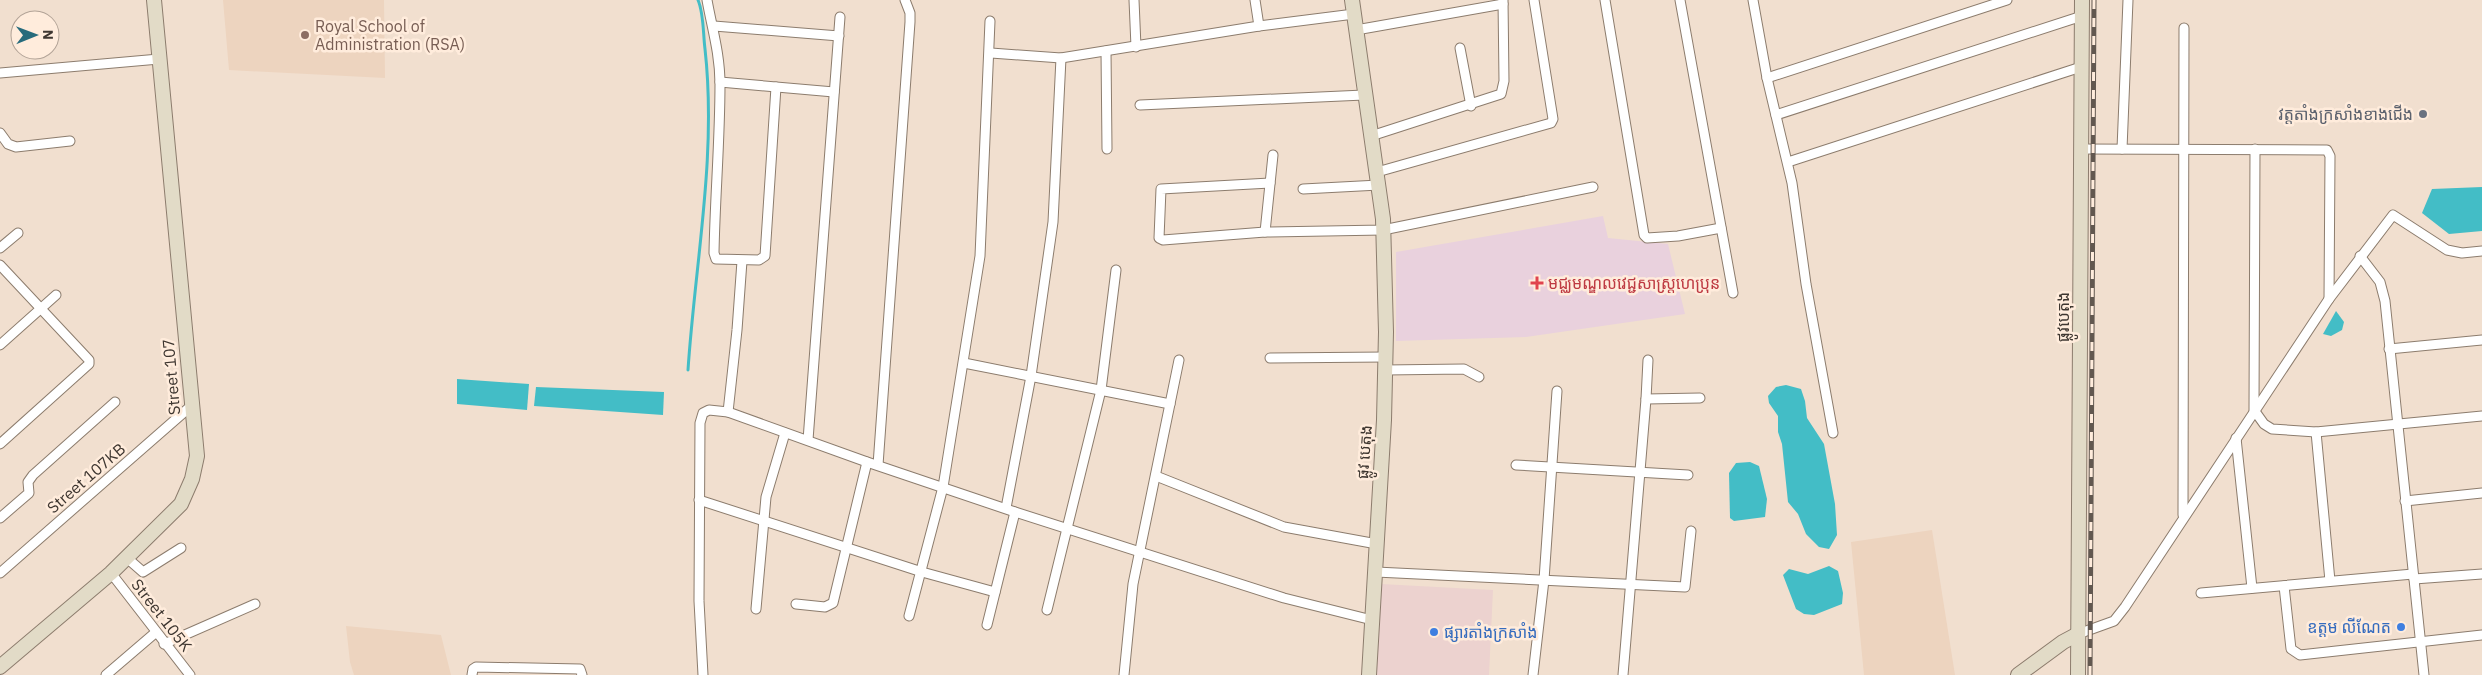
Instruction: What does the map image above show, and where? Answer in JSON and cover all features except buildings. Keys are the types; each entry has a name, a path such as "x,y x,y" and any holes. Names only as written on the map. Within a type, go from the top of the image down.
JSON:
{"street":[{"name":"Street 107","path":"0,667 111,573 181,504 192,479 197,456 154,0"},
{"path":"706,0 714,26 720,82 714,253 716,259 762,260 766,253 776,87"},
{"path":"878,465 910,22 905,0"},
{"path":"1134,0 1136,47"},
{"path":"1255,0 1260,26"},
{"path":"1303,189 1378,179 1552,123 1553,118 1534,0"},
{"path":"1605,0 1644,235 1647,238 1678,236 1721,228"},
{"path":"1680,0 1732,293"},
{"path":"1753,0 1767,78 1788,162 1806,284 1833,433"},
{"path":"1767,78 2007,0"},
{"name":"ផ្លូវបេតុង","path":"2078,675 2082,0"},
{"path":"2122,149 2128,0"},
{"path":"1356,30 1503,2 1503,92 1471,106 1371,136"},
{"path":"990,53 1061,58 1260,26 1353,7"},
{"name":"ផ្លូវ បេតុង","path":"1353,7 1364,96 1378,179 1383,230 1386,363 1369,675"},
{"path":"1776,115 2082,16"},
{"path":"808,440 840,17"},
{"path":"909,616 943,487 980,256 990,21"},
{"path":"714,26 839,36"},
{"path":"2183,516 2182,149 2184,28"},
{"path":"1460,48 1471,106"},
{"path":"1106,51 1107,149"},
{"path":"987,625 1011,510 1054,222 1061,58"},
{"path":"0,73 159,59"},
{"path":"1788,162 2081,67"},
{"path":"720,82 834,92"},
{"path":"1140,105 1364,96"},
{"path":"0,133 8,144 16,147 70,141"},
{"path":"2081,148 2327,150 2330,156 2329,299"},
{"path":"2255,149 2254,410 2264,424 2272,429 2316,432 2482,416"},
{"path":"1265,232 1273,155"},
{"path":"1270,183 1162,189 1160,193 1160,240 1265,232 1383,230 1593,187"},
{"path":"2018,675 2063,642 2078,634 2114,621 2329,299 2392,215 2447,250 2462,253 2482,251"},
{"path":"0,248 18,233"},
{"path":"2360,256 2380,282 2385,301 2424,675"},
{"path":"728,412 738,330 742,261"},
{"path":"0,265 89,360 89,364 0,444"},
{"path":"1047,610 1101,390 1116,270"},
{"path":"0,345 56,295"},
{"path":"2389,349 2482,340"},
{"path":"1270,358 1386,363 1464,369 1479,377"},
{"path":"1124,675 1133,584 1179,360"},
{"path":"1622,675 1648,360"},
{"path":"964,363 1170,404"},
{"path":"1533,675 1544,580 1558,391"},
{"path":"1646,399 1700,398"},
{"path":"0,518 28,493 28,482 33,475 115,402"},
{"name":"Street 107KB","path":"0,573 192,406"},
{"path":"703,675 699,601 700,423 703,413 709,410 728,412 867,462 1284,598 1372,620"},
{"path":"2316,432 2330,581"},
{"path":"756,609 766,497 785,433"},
{"path":"2236,438 2252,588"},
{"path":"796,604 825,607 833,603 867,462"},
{"path":"1516,465 1688,475"},
{"path":"1156,476 1284,527 1377,544"},
{"path":"2405,501 2482,493"},
{"path":"699,500 922,572 995,592"},
{"path":"1376,572 1629,586 1686,587 1691,531"},
{"path":"126,558 143,572 181,548"},
{"name":"Street 105K","path":"111,573 155,633 190,675"},
{"path":"2201,593 2330,581 2482,574"},
{"path":"2284,586 2291,649 2294,653 2300,655 2482,636"},
{"path":"164,644 255,604"},
{"path":"106,675 155,633"},
{"path":"472,675 473,669 476,667 519,671 580,669 582,675"}],"shaded area":[{"name":"Royal School of Administration (RSA)","path":"223,0 384,0 385,78 229,70"},
{"name":"មជ្ឈមណ្ឌលវេជ្ជសាស្ត្រហេប្រុន","path":"1603,216 1608,238 1668,244 1685,314 1526,337 1396,341 1396,252"},
{"path":"1932,530 1955,675 1864,675 1851,542"},
{"name":"ផ្សារតាំងក្រសាំង","path":"1381,584 1493,590 1489,675 1376,675"},
{"path":"346,626 441,635 451,675 354,675 350,662"}],"water":[{"path":"2482,187 2482,231 2449,234 2422,213 2432,189"},
{"path":"2336,311 2344,322 2342,330 2331,336 2323,334"},
{"path":"457,379 529,384 527,410 457,404"},
{"path":"1786,385 1801,389 1807,418 1824,444 1835,504 1837,535 1829,549 1819,547 1806,534 1798,514 1788,502 1782,444 1778,432 1778,416 1769,403 1768,396 1776,387"},
{"path":"536,387 664,392 663,415 534,406"},
{"path":"1750,462 1759,466 1767,499 1765,517 1734,521 1730,518 1729,473 1736,463"},
{"path":"1829,566 1838,571 1843,593 1842,604 1814,615 1804,614 1796,609 1783,575 1789,569 1808,574"}],"waterway":[{"path":"688,370 707,169 708,89 702,18 698,0"}],"railway":[{"path":"2090,675 2094,0"}],"place":[{"name":"Royal School of Administration (RSA)","path":"305,35"},
{"name":"វត្តតាំងក្រសាំងខាងជើង","path":"2423,114"},
{"name":"មជ្ឈមណ្ឌលវេជ្ជសាស្ត្រហេប្រុន","path":"1537,283"},
{"name":"ឧត្តម លីណែត","path":"2401,627"},
{"name":"ផ្សារតាំងក្រសាំង","path":"1434,632"}]}
